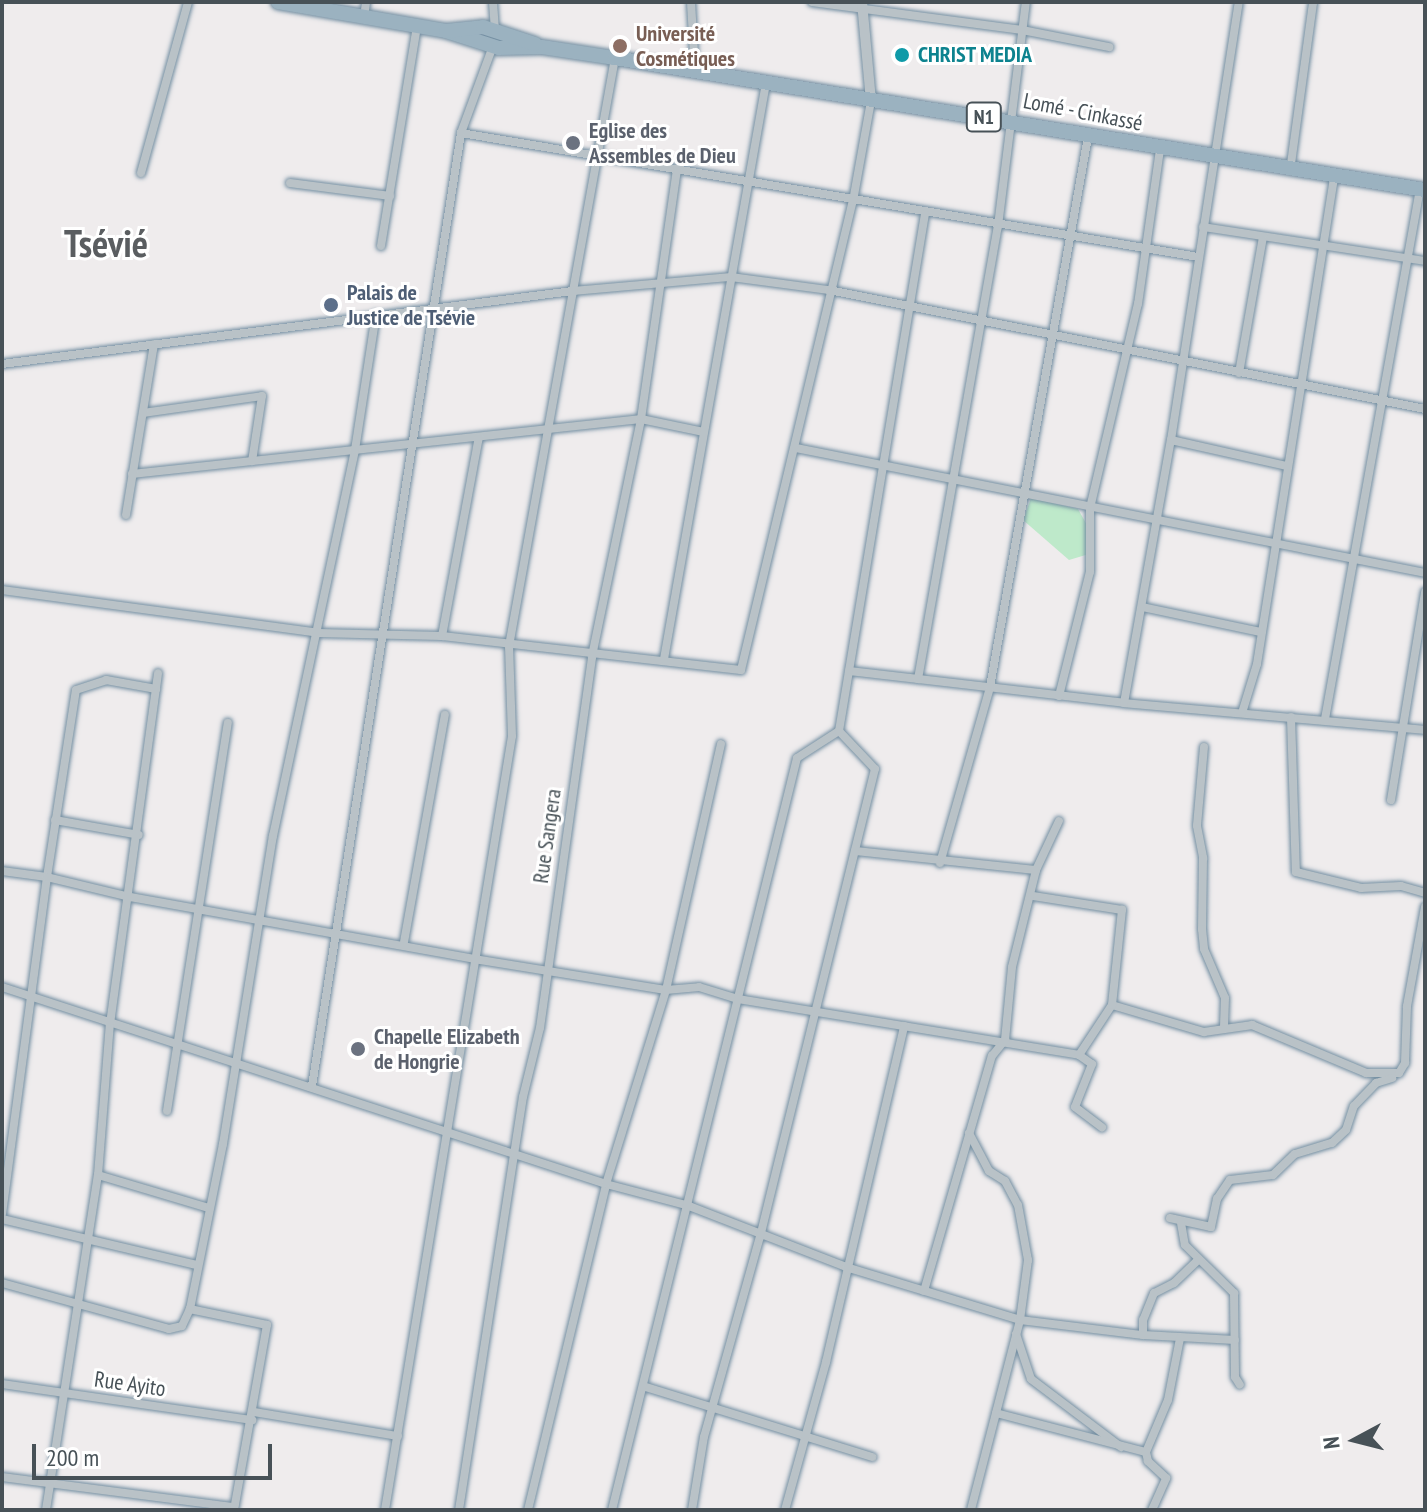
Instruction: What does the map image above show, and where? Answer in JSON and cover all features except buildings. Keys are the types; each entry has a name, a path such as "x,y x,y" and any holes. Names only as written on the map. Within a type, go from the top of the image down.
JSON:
{"highway":[{"name":"Lomé - Cinkassé","path":"278,2 365,10 493,46 542,47 615,58 1011,121 1290,171 1423,190"},
{"name":"Lomé - Cinkassé","path":"446,31 489,29 542,47"}],"street":[{"path":"141,173 188,2"},
{"path":"489,29 493,2"},
{"path":"691,2 695,71"},
{"path":"812,2 862,6 1022,30 1109,47"},
{"path":"918,679 956,479 978,321 998,226 1026,2"},
{"path":"1124,703 1171,440 1239,2"},
{"path":"1290,171 1313,2"},
{"path":"2,590 318,633 442,636 592,656 664,659 741,670 796,448 829,290 853,201 871,101 862,6"},
{"path":"381,246 417,26"},
{"path":"476,43 484,67"},
{"path":"312,1086 333,932 436,308 461,133 493,46"},
{"path":"385,1510 444,1130 468,1024 474,959 512,736 509,646 615,58"},
{"path":"664,659 766,83"},
{"path":"461,133 925,214 1198,257"},
{"path":"940,863 990,687 1051,336 1073,236 1088,137"},
{"path":"1059,696 1090,572 1090,508 1128,351 1160,149"},
{"name":"Rue Sangera","path":"459,1510 546,969 592,656 641,419 677,169"},
{"path":"1242,713 1261,632 1334,178"},
{"path":"290,183 390,196"},
{"path":"1325,719 1406,259 1423,190"},
{"path":"612,1510 646,1387 797,758 839,731 906,306 925,214"},
{"path":"1203,227 1323,248 1425,261"},
{"path":"1239,373 1263,237"},
{"path":"2,364 573,291 731,277 829,290 1425,409"},
{"path":"2,1283 177,1329 190,1309 259,919 355,450 376,315"},
{"path":"126,515 154,344"},
{"path":"143,413 262,396 252,461"},
{"path":"132,474 641,419 704,432"},
{"path":"442,636 479,437"},
{"path":"1171,440 1286,466"},
{"path":"796,448 880,468 956,479 1425,573"},
{"path":"1391,800 1425,592"},
{"path":"1142,607 1261,632"},
{"path":"849,671 1124,703 1425,730"},
{"path":"46,1510 85,1237 98,1175 110,1024 139,835 158,673"},
{"path":"156,689 106,680 76,690 55,820 2,1216 197,1265"},
{"path":"404,942 445,715"},
{"path":"1291,717 1296,872 1361,888 1401,886 1425,893"},
{"path":"167,1111 228,723"},
{"path":"692,1510 711,1410 760,1237 875,769 839,731"},
{"path":"528,1510 606,1184 666,990 721,744"},
{"path":"1204,747 1197,826 1203,858 1202,929 1204,949 1225,998 1224,1026"},
{"path":"55,820 139,835"},
{"path":"924,1291 992,1056 1005,1040 1012,967 1033,896 1036,870 1059,821"},
{"path":"855,851 940,863 1036,870"},
{"path":"2,871 47,877 197,909 404,942 474,959 666,990 699,987 738,999 1005,1040 1079,1055 1092,1064 1075,1107 1102,1127"},
{"path":"1033,896 1122,910 1112,1005 1079,1055"},
{"path":"1170,1218 1181,1223 1211,1227 1217,1199 1230,1180 1273,1175 1295,1154 1338,1139 1354,1106 1376,1083 1399,1073 1405,1063 1407,1006 1425,907"},
{"path":"2,987 606,1184 689,1206 760,1237 846,1267 1020,1320 1143,1335 1235,1340"},
{"path":"1112,1005 1204,1032 1224,1026 1252,1025 1366,1073 1399,1073"},
{"path":"785,1510 802,1437 826,1362 904,1026"},
{"path":"969,1133 989,1171 1005,1181 1018,1205 1028,1260 1020,1320 974,1509"},
{"path":"98,1175 209,1208"},
{"path":"1181,1223 1185,1245 1197,1261 1234,1293 1240,1385"},
{"path":"1143,1335 1143,1320 1154,1293 1174,1283 1197,1261"},
{"path":"2,1477 234,1509 267,1325 190,1309"},
{"path":"1016,1334 1031,1379 1121,1447"},
{"path":"1146,1452 1168,1400 1180,1338"},
{"name":"Rue Ayito","path":"2,1384 398,1436"},
{"path":"646,1387 711,1410 872,1457"},
{"path":"996,1413 1146,1452 1166,1478 1152,1510"}],"green space":[{"path":"1031,498 1078,509 1092,534 1089,554 1069,560 1023,520"}],"place":[{"name":"Université Cosmétiques","path":"620,46"},
{"name":"CHRIST MEDIA","path":"902,55"},
{"name":"Eglise des Assembles de Dieu","path":"573,143"},
{"name":"Palais de Justice de Tsévie","path":"331,305"},
{"name":"Chapelle Elizabeth de Hongrie","path":"358,1049"}],"district":[{"name":"Tsévié","path":"106,243"}]}
